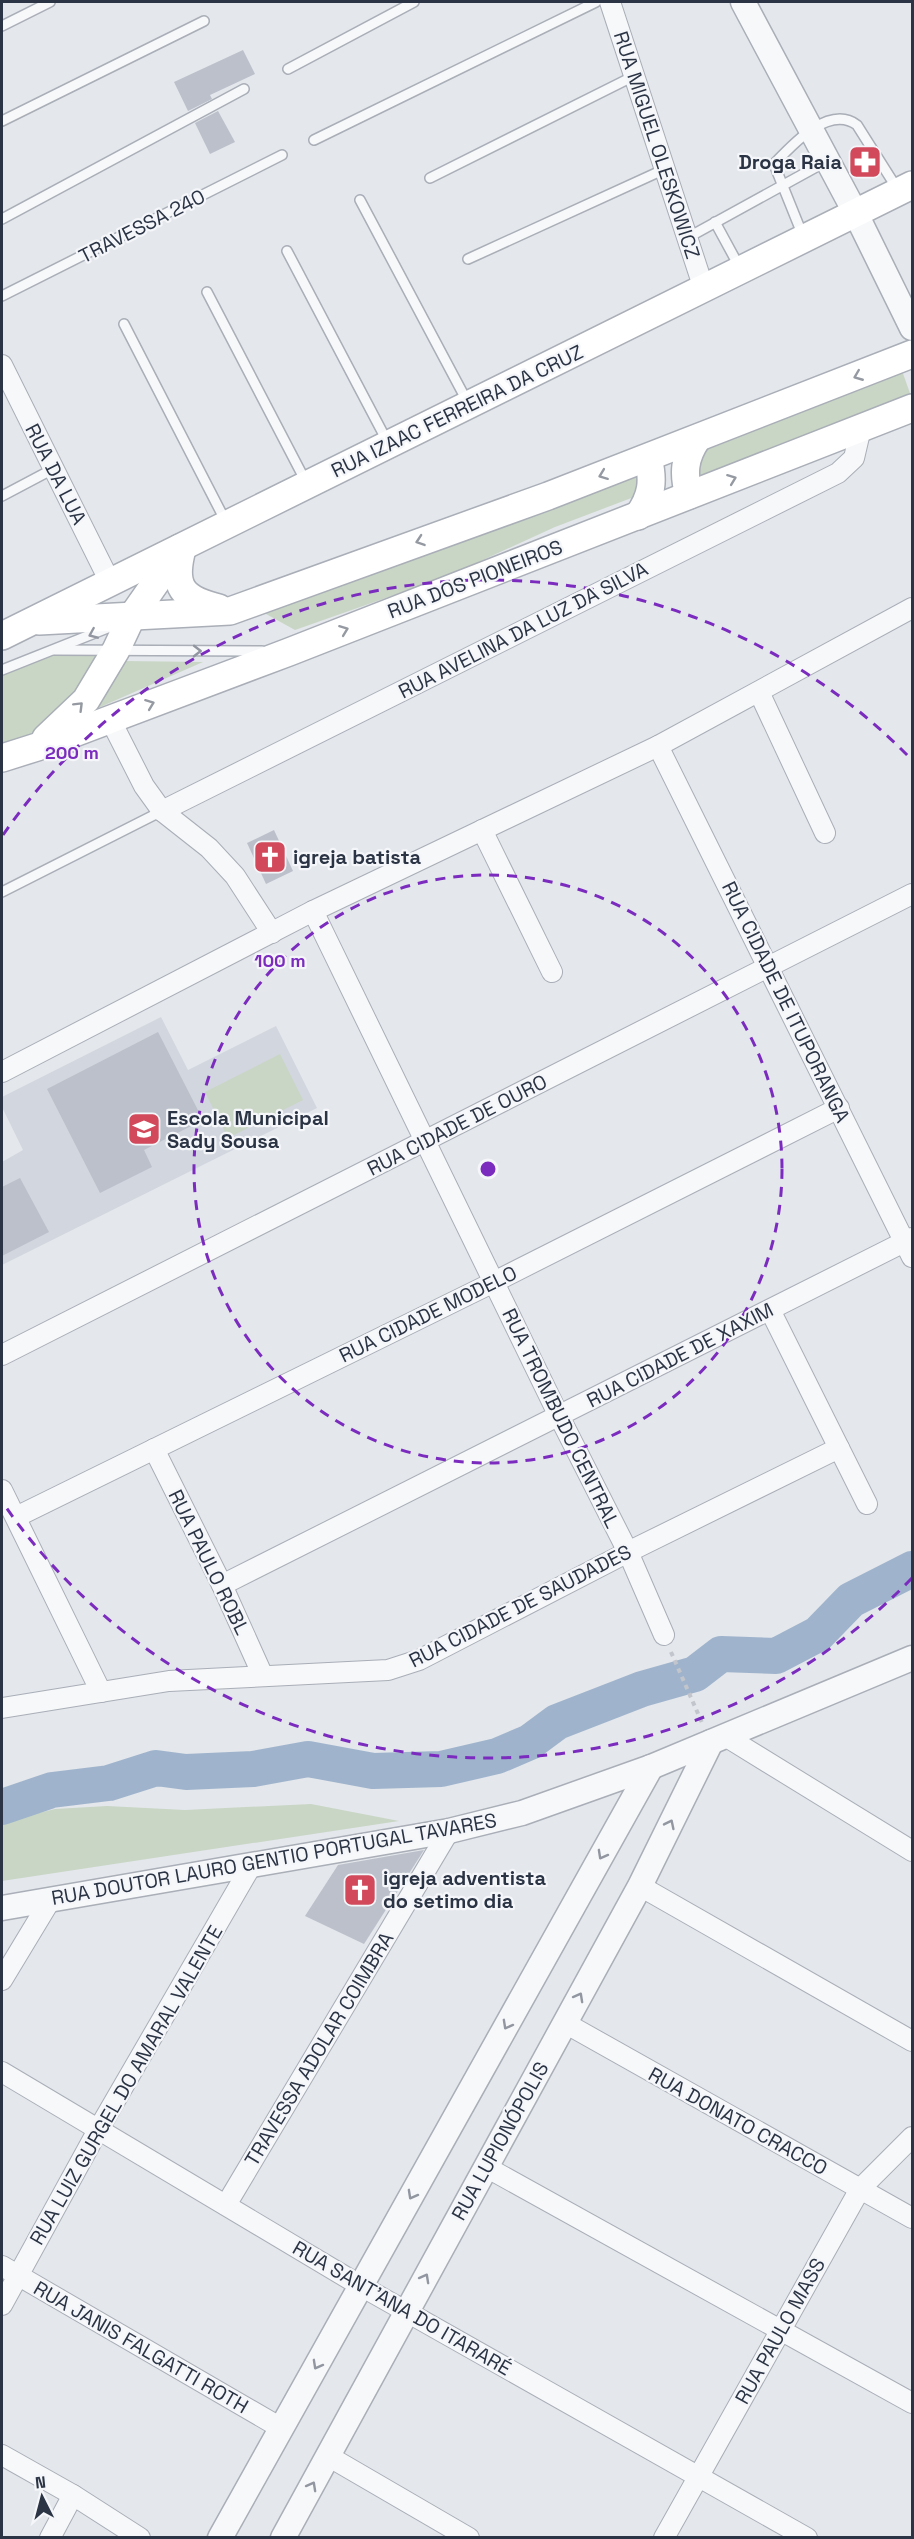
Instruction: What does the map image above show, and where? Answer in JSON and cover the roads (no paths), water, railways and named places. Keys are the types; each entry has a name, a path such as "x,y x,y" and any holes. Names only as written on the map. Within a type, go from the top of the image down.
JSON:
{"main road":[{"name":"RUA IZAAC FERREIRA DA CRUZ","path":"2,636 906,188"},
{"path":"29,622 230,611 648,458 912,354"},
{"name":"RUA DOS PIONEIROS","path":"37,747 289,652 912,408"},
{"path":"689,495 685,481 685,466 689,452 697,439"},
{"path":"638,516 647,503 652,488 652,473 648,458"},
{"path":"183,545 176,569 179,584 187,595 201,603 230,611"},
{"path":"2,758 37,747 86,700 116,650 131,618 183,545"}],"street":[{"name":"RUA MIGUEL OLESKOWICZ","path":"610,2 704,289"},
{"path":"743,2 855,214 912,328"},
{"name":"RUA DA LUA","path":"2,366 10,391 53,469 110,582"},
{"name":"RUA AVELINA DA LUZ DA SILVA","path":"162,811 837,473 854,458 861,428"},
{"path":"2,1072 313,911 658,746 912,608"},
{"path":"759,692 825,833"},
{"path":"110,719 144,786 162,811 208,848 235,876 272,933"},
{"name":"RUA CIDADE DE ITUPORANGA","path":"658,746 838,1108 910,1246"},
{"path":"482,830 552,972"},
{"name":"RUA CIDADE DE OURO","path":"2,1355 912,894"},
{"name":"RUA TROMBUDO CENTRAL","path":"313,911 559,1416 628,1552 667,1641"},
{"name":"RUA CIDADE MODELO","path":"16,1517 494,1282 838,1108"},
{"name":"RUA CIDADE DE XAXIM","path":"222,1585 770,1310 910,1246"},
{"path":"770,1310 867,1504"},
{"name":"RUA CIDADE DE SAUDADES","path":"2,1708 169,1681 388,1670 419,1660 628,1552 839,1448"},
{"name":"RUA PAULO ROBL","path":"154,1449 222,1585 263,1676"},
{"path":"2,1490 101,1692"},
{"name":"RUA DOUTOR LAURO GENTIO PORTUGAL TAVARES","path":"2,1908 448,1832 522,1813 651,1767 912,1658"},
{"path":"718,1739 912,1851"},
{"name":"RUA LUPIONÓPOLIS","path":"284,2538 718,1739"},
{"path":"220,2538 651,1767"},
{"name":"TRAVESSA ADOLAR COIMBRA","path":"226,2205 448,1832"},
{"name":"RUA LUIZ GURGEL DO AMARAL VALENTE","path":"2,2305 10,2270 98,2130 251,1866"},
{"path":"640,1886 912,2042"},
{"path":"2,1980 51,1899"},
{"name":"RUA DONATO CRACCO","path":"565,2023 912,2218"},
{"name":"RUA SANT'ANA DO ITARARÉ","path":"2,2072 361,2286 807,2538"},
{"name":"RUA PAULO MASS","path":"664,2538 860,2189 912,2137"},
{"path":"486,2168 912,2403"},
{"name":"RUA JANIS FALGATTI ROTH","path":"10,2270 281,2428"},
{"path":"2,2455 73,2495 140,2538"},
{"path":"328,2456 469,2538"},
{"path":"51,2538 73,2495"}],"lane":[{"path":"2,26 50,2"},
{"path":"288,69 414,2"},
{"path":"314,140 596,2"},
{"path":"2,121 204,21"},
{"path":"430,178 634,76"},
{"path":"2,219 244,89"},
{"path":"804,238 774,164 810,128 840,119 850,120 857,125 906,188"},
{"name":"TRAVESSA 240","path":"2,296 282,155"},
{"path":"687,238 827,161"},
{"path":"468,259 665,169"},
{"path":"360,200 469,405"},
{"path":"715,222 741,270"},
{"path":"288,252 388,443"},
{"path":"207,292 308,484"},
{"path":"124,324 227,524"},
{"path":"2,496 53,469"},
{"path":"2,670 131,618"},
{"path":"55,650 289,652"},
{"path":"2,892 162,811"}],"waterway":[{"path":"2,1807 52,1790 109,1783 156,1768 186,1772 253,1769 308,1759 373,1771 441,1769 497,1756 530,1742 557,1722 642,1689 695,1674 721,1654 776,1656 818,1634 851,1600 912,1569"}],"place":[{"name":"Droga Raia","path":"865,162"},
{"name":"igreja batista","path":"270,857"},
{"name":"Escola Municipal Sady Sousa","path":"144,1129"},
{"name":"igreja adventista do setimo dia","path":"360,1890"}]}
